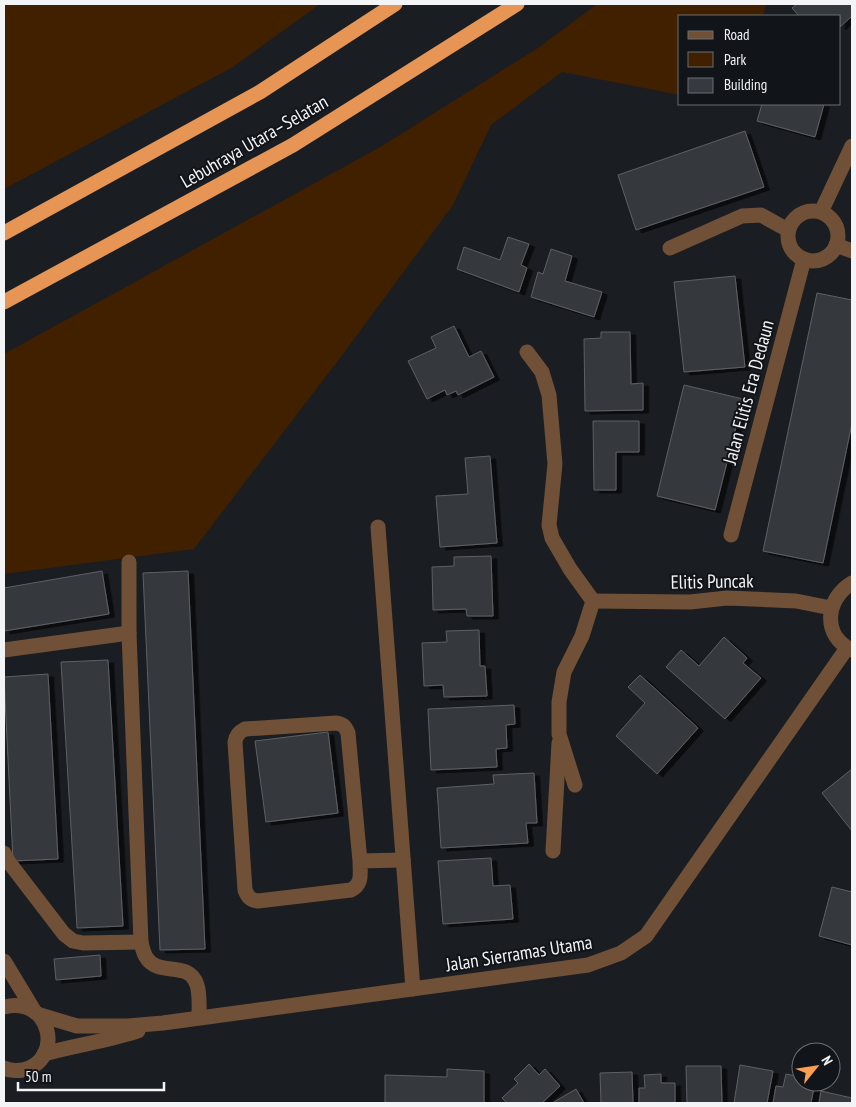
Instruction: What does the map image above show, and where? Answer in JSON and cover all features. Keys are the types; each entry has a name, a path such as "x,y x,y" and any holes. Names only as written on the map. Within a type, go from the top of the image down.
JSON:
{"highway":[{"path":"4,232 260,92 396,4"},
{"name":"Lebuhraya Utara–Selatan","path":"4,302 293,145 517,4"}],"street":[{"path":"821,212 852,146"},
{"path":"813,210 821,212 829,216 838,229 836,245 826,257 819,260 804,259 793,250 788,237 788,230 792,222 805,212 813,210"},
{"path":"670,248 742,216 761,215 788,230"},
{"path":"836,245 852,251"},
{"name":"Jalan Elitis Era Dedaun","path":"731,535 804,259"},
{"path":"527,352 542,372 549,395 555,464 549,525 552,538 570,570 593,601 582,636 564,672 559,702 559,734 552,851"},
{"path":"378,527 413,990"},
{"path":"129,562 129,633 141,942 146,956 152,965 182,970 192,975 198,986 199,1016"},
{"path":"850,649 839,640 833,631 830,619 831,608 836,597 844,588 852,583"},
{"name":"Elitis Puncak","path":"593,601 690,602 727,598 796,601 831,608"},
{"path":"4,650 129,633"},
{"name":"Jalan Sierramas Utama","path":"4,1006 14,1004 24,1006 77,1026 128,1026 413,990 588,965 622,953 646,936 850,649"},
{"path":"336,723 342,724 346,728 360,861 359,883 351,890 258,901 252,900 247,896 245,890 235,742 236,736 240,732 245,730 336,723"},
{"path":"559,734 576,785"},
{"path":"4,853 8,861 64,934 73,941 83,943 141,942"},
{"path":"360,861 403,860"},
{"path":"4,961 45,1023 48,1032 48,1044 38,1062 29,1068 18,1070 4,1068"},
{"name":"Jalan Sierramas Utama","path":"44,1054 120,1037 163,1022"}],"green space":[{"path":"4,4 320,4 233,67 4,189"},
{"path":"597,4 766,4 763,15 678,15 678,95 562,72 491,125 453,205 343,354 194,549 4,574 4,354 382,146 538,48"}],"building":[{"path":"797,4 852,4 852,16 841,26 841,15 798,15 792,8"},
{"path":"762,105 824,105 815,137 757,121"},
{"path":"745,131 764,187 636,230 618,175"},
{"path":"508,237 529,244 521,265 527,268 519,292 457,269 464,247 500,260"},
{"path":"551,249 572,256 565,281 602,292 594,317 531,297 538,272 543,274"},
{"path":"735,276 745,367 684,372 674,282"},
{"path":"817,293 852,300 852,423 823,563 763,551"},
{"path":"454,326 469,357 481,351 494,377 458,395 456,391 447,395 445,390 427,399 408,361 436,348 431,337"},
{"path":"601,332 630,332 631,384 643,383 643,410 585,411 584,339 601,338"},
{"path":"684,385 743,399 715,510 657,496"},
{"path":"593,421 639,421 639,452 616,452 616,490 594,490"},
{"path":"490,456 497,543 440,547 436,496 468,494 465,458"},
{"path":"491,556 493,616 467,616 466,609 433,610 432,567 454,566 454,557"},
{"path":"102,571 109,614 4,631 4,588"},
{"path":"188,571 205,949 160,950 143,573"},
{"path":"479,630 480,666 485,666 487,696 444,697 443,685 424,686 422,643 447,642 446,631"},
{"path":"724,637 747,658 743,663 761,678 725,719 666,667 681,650 699,666"},
{"path":"108,660 123,926 77,928 61,662"},
{"path":"48,674 58,859 13,861 4,677"},
{"path":"640,675 698,728 657,774 616,736 645,703 628,687"},
{"path":"514,705 515,724 506,725 507,748 496,749 497,767 431,770 428,709"},
{"path":"328,732 338,813 266,822 255,741"},
{"path":"852,769 852,831 822,793"},
{"path":"534,773 537,823 526,823 528,843 441,848 437,788 494,784 493,775"},
{"path":"491,858 493,886 510,885 513,919 443,924 438,861"},
{"path":"832,887 852,892 852,945 819,936"},
{"path":"100,955 101,976 56,980 54,959"},
{"path":"529,1064 539,1075 545,1069 560,1086 542,1103 507,1103 502,1098 518,1083 514,1079"},
{"path":"740,1065 773,1071 767,1103 734,1103"},
{"path":"686,1066 721,1066 722,1103 687,1103"},
{"path":"447,1069 484,1071 484,1103 385,1103 385,1075 447,1077"},
{"path":"632,1072 633,1103 601,1103 600,1073"},
{"path":"661,1074 661,1083 675,1083 675,1103 639,1103 639,1088 645,1088 644,1075"},
{"path":"786,1074 791,1075 791,1092 813,1092 811,1103 773,1103 776,1086 783,1087"},
{"path":"576,1089 584,1103 554,1102"},
{"path":"821,1092 852,1098 852,1103 819,1103"}]}
